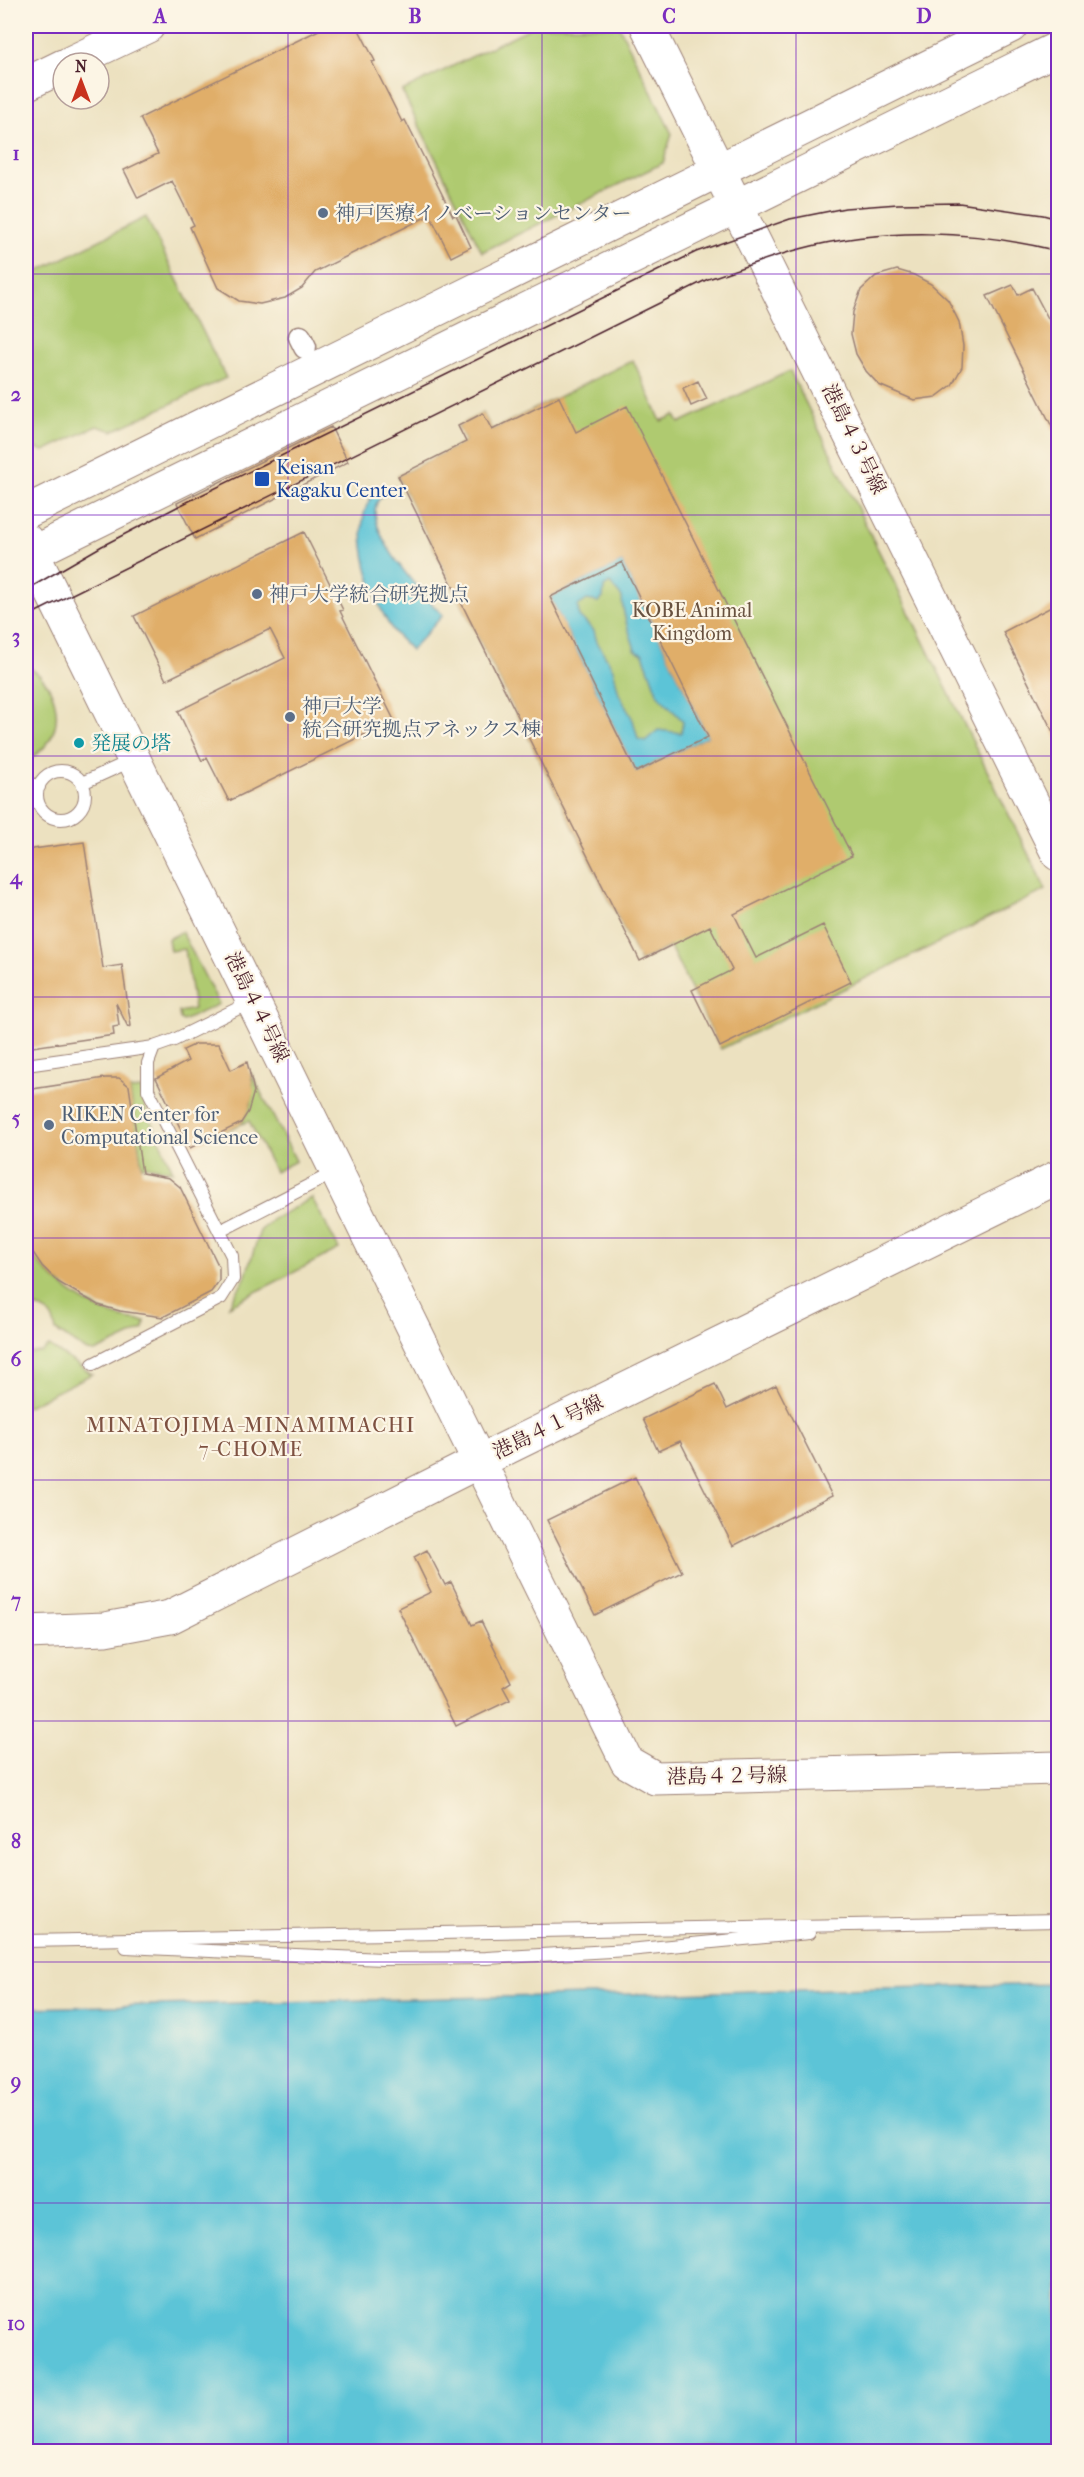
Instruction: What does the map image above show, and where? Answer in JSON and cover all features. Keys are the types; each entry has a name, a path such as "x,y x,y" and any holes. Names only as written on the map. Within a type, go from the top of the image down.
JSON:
{"street":[{"path":"95,51 148,26"},
{"name":"港島４３号線","path":"647,26 1059,854"},
{"path":"26,512 1011,26"},
{"path":"28,550 1059,48"},
{"path":"26,84 51,72"},
{"name":"港島４４号線","path":"28,550 338,1171 478,1462"},
{"name":"港島４１号線","path":"26,1632 105,1629 170,1617 478,1462 1059,1177"},
{"name":"港島４２号線","path":"478,1462 627,1762 655,1778 1059,1768"}],"lane":[{"path":"82,783 134,759"},
{"path":"59,771 72,774 82,783 86,797 84,805 74,816 53,817 41,808 37,794 39,787 47,776 59,771"},
{"path":"26,782 39,787"},
{"path":"26,1065 154,1047 174,1040 254,1001"},
{"path":"93,1364 221,1299 233,1279 234,1263 220,1231 148,1089 148,1063 154,1047"},
{"path":"220,1231 338,1171"},
{"path":"26,1942 1059,1922"},
{"path":"26,1942 382,1959 486,1958 628,1950 793,1935 867,1925"}],"green space":[{"path":"534,26 619,26 672,134 663,163 482,252 402,91"},
{"path":"146,217 226,378 113,431 97,426 44,451 26,445 26,277"},
{"name":"KOBE Animal Kingdom","path":"633,360 661,421 675,415 679,423 790,371 1046,890 721,1049 670,947 640,961 398,476 466,442 458,426 483,413 492,430"},
{"path":"26,666 44,680 50,690 54,700 56,722 47,744 26,763"},
{"path":"182,932 219,1004 183,1021 180,1019 179,1012 194,1009 185,949 170,951 168,939"},
{"path":"251,1073 296,1161 275,1172 249,1121 225,1131 216,1114 242,1122 252,1099"},
{"path":"142,1089 146,1110 173,1171 142,1167 130,1090"},
{"path":"312,1198 339,1249 229,1306 245,1278 260,1231 273,1219"},
{"path":"26,1244 46,1272 60,1285 111,1314 145,1321 144,1329 95,1352 87,1351 56,1331 53,1320 47,1312 38,1308 26,1308"},
{"path":"49,1346 92,1374 26,1407 26,1353 41,1352"}],"water":[{"path":"387,487 389,492 377,502 376,516 381,534 406,573 443,615 411,650 394,632 385,617 372,585 363,548 364,515 369,501 377,492"},
{"path":"622,562 708,737 636,772 550,597","holes":["610,583 622,597 625,617 635,650 643,654 658,695 683,721 681,733 658,730 645,741 638,739 633,720 619,694 613,669 597,642 594,631 579,616 578,606 587,600 598,602 603,598 604,587"]},
{"path":"1058,1984 1058,2451 26,2451 26,2008"}],"building":[{"path":"327,26 357,26 402,122 405,120 471,247 451,257 430,215 315,272 302,288 285,298 260,304 239,301 218,288 190,227 194,225 172,181 138,198 124,170 158,154 140,118"},
{"path":"897,270 914,275 931,284 948,300 959,322 963,346 962,367 952,385 936,397 914,400 879,385 866,371 856,354 851,334 853,312 861,290 876,276"},
{"path":"1013,285 1018,295 1032,288 1059,339 1059,441 987,296"},
{"path":"698,381 707,399 691,406 683,388"},
{"path":"559,397 576,432 627,406 852,856 734,914 756,958 823,925 851,982 720,1047 692,990 732,970 710,926 640,961 398,476 466,442 458,426 483,413 492,430","holes":["622,562 708,737 636,772 550,597"]},
{"path":"331,427 348,462 195,539 177,503"},
{"path":"304,532 394,720 229,801 207,758 202,761 178,711 285,658 270,629 166,680 134,616"},
{"path":"1059,603 1059,744 1003,632"},
{"path":"84,842 103,968 122,965 131,1026 128,1027 116,1003 119,1026 113,1027 114,1035 26,1048 26,850"},
{"path":"196,1044 219,1044 231,1070 247,1062 254,1091 248,1112 241,1123 190,1148 156,1078 188,1061 183,1050"},
{"path":"119,1078 129,1086 142,1173 169,1178 180,1187 219,1267 219,1281 211,1292 163,1317 120,1311 98,1305 58,1282 42,1266 26,1242 26,1090"},
{"path":"715,1384 727,1409 776,1385 832,1496 733,1546 680,1441 658,1451 643,1419"},
{"path":"635,1477 682,1572 595,1615 547,1520"},
{"path":"427,1550 445,1585 451,1582 472,1625 481,1621 511,1682 503,1687 510,1700 456,1726 398,1608 431,1592 414,1557"}],"tram line":[{"path":"26,590 102,546 177,507 696,252 790,219 845,208 959,203 1058,219"},
{"path":"26,617 708,279 800,249 832,242 896,234 962,235 1058,251"}],"place":[{"name":"神戸医療イノベーションセンター","path":"323,213"},
{"name":"Keisan Kagaku Center","path":"262,479"},
{"name":"神戸大学統合研究拠点","path":"257,594"},
{"name":"神戸大学 統合研究拠点アネックス棟","path":"290,717"},
{"name":"発展の塔","path":"79,743"},
{"name":"RIKEN Center for Computational Science","path":"49,1125"}],"district":[{"name":"MINATOJIMA-MINAMIMACHI 7-CHOME","path":"251,1437"}]}
